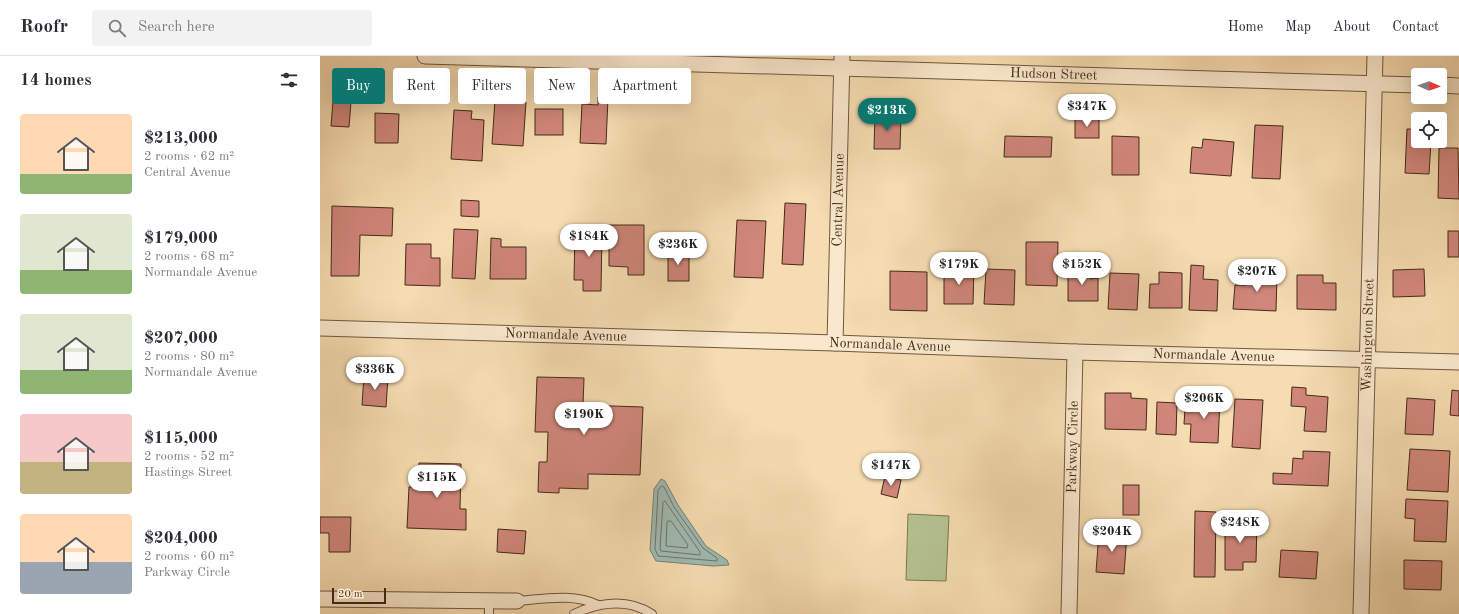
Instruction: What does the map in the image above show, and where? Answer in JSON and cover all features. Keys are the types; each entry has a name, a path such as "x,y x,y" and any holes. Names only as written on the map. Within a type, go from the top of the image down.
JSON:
{"street":[{"name":"Hudson Street","path":"425,56 842,62 1411,85"},
{"name":"Washington Street","path":"1361,614 1375,56"},
{"name":"Central Avenue","path":"836,343 842,62"},
{"path":"1447,86 1459,86"},
{"name":"Normandale Avenue","path":"320,328 836,343 1075,352 1459,362"},
{"name":"Parkway Circle","path":"1069,614 1075,352"},
{"path":"320,599 489,607 517,601"}],"lane":[{"path":"517,601 577,599 588,601 598,606"},
{"path":"574,614 611,603 632,604 652,614"}],"green space":[{"path":"908,514 949,516 946,581 906,580"}],"water":[{"path":"661,479 665,481 678,505 706,546 727,560 729,565 713,566 656,561 650,550 654,489"}],"building":[{"path":"333,104 351,104 349,127 331,126"},
{"path":"495,104 526,104 523,146 492,144"},
{"path":"582,104 608,104 606,144 580,143"},
{"path":"535,109 563,109 563,135 535,135"},
{"path":"454,110 472,111 471,119 484,120 482,161 451,159"},
{"path":"375,113 399,114 398,143 375,143"},
{"path":"875,114 901,115 900,149 874,149"},
{"path":"1075,119 1099,119 1099,138 1075,138"},
{"path":"1255,125 1283,126 1280,179 1252,178"},
{"path":"1407,129 1411,129 1411,148 1431,148 1429,174 1405,173"},
{"path":"1005,136 1052,137 1051,157 1004,157"},
{"path":"1112,136 1139,137 1139,175 1112,175"},
{"path":"1203,139 1234,142 1231,176 1190,173 1192,147 1202,148"},
{"path":"1439,148 1458,148 1459,199 1438,198"},
{"path":"461,200 479,201 479,217 461,216"},
{"path":"785,203 806,204 803,265 782,264"},
{"path":"332,206 393,208 392,236 360,235 359,276 331,276"},
{"path":"737,220 766,221 763,278 734,277"},
{"path":"609,225 644,225 644,275 628,275 628,267 609,266"},
{"path":"575,228 602,229 601,291 583,291 583,280 574,280"},
{"path":"454,229 478,230 475,279 452,278"},
{"path":"1448,231 1459,231 1459,257 1448,257"},
{"path":"491,238 501,239 501,247 526,247 526,279 490,279"},
{"path":"1026,242 1058,242 1057,286 1026,285"},
{"path":"406,244 431,244 431,258 440,258 440,286 405,285"},
{"path":"668,252 689,252 689,281 668,281"},
{"path":"1191,265 1204,266 1203,279 1218,280 1217,311 1189,310"},
{"path":"944,268 974,268 973,304 944,304"},
{"path":"1068,268 1090,268 1090,279 1098,278 1098,301 1068,301"},
{"path":"986,269 1015,270 1014,305 984,304"},
{"path":"1424,269 1425,296 1393,297 1393,270"},
{"path":"890,271 927,272 927,311 890,310"},
{"path":"1159,272 1182,273 1182,308 1149,308 1150,284 1159,284"},
{"path":"1110,273 1139,274 1137,310 1108,309"},
{"path":"1246,273 1277,275 1276,311 1233,309 1235,285 1246,285"},
{"path":"1297,275 1323,275 1323,283 1336,283 1336,310 1297,309"},
{"path":"364,375 388,377 386,407 362,405"},
{"path":"537,377 584,378 583,405 643,407 640,475 588,474 588,489 559,488 559,493 538,492 539,462 547,462 548,432 535,432"},
{"path":"1292,387 1306,388 1306,395 1328,397 1326,432 1304,431 1306,407 1291,406"},
{"path":"1452,390 1459,391 1459,416 1450,415"},
{"path":"1105,393 1131,393 1131,398 1147,399 1146,430 1105,429"},
{"path":"1192,398 1220,399 1218,443 1190,442 1191,424 1184,424 1185,409 1191,410"},
{"path":"1407,398 1435,400 1433,435 1405,434"},
{"path":"1235,399 1263,400 1260,449 1232,447"},
{"path":"1157,402 1177,403 1176,435 1156,434"},
{"path":"1410,449 1450,451 1448,492 1407,490"},
{"path":"1303,451 1330,452 1328,486 1273,484 1273,473 1292,474 1293,458 1303,459"},
{"path":"419,463 461,464 460,509 466,509 466,530 407,528 409,487 418,487"},
{"path":"885,476 901,480 897,498 881,494"},
{"path":"1123,485 1139,485 1139,515 1123,515"},
{"path":"1406,499 1448,501 1446,542 1414,541 1415,519 1405,518"},
{"path":"1195,511 1216,512 1215,577 1194,577"},
{"path":"320,517 351,517 350,552 329,552 329,533 320,533"},
{"path":"1225,522 1257,522 1256,562 1243,562 1243,570 1225,570"},
{"path":"498,529 526,531 524,554 497,552"},
{"path":"1099,532 1127,534 1124,574 1096,572"},
{"path":"1281,550 1318,552 1316,579 1279,577"},
{"path":"1404,560 1442,561 1441,590 1404,589"}]}
